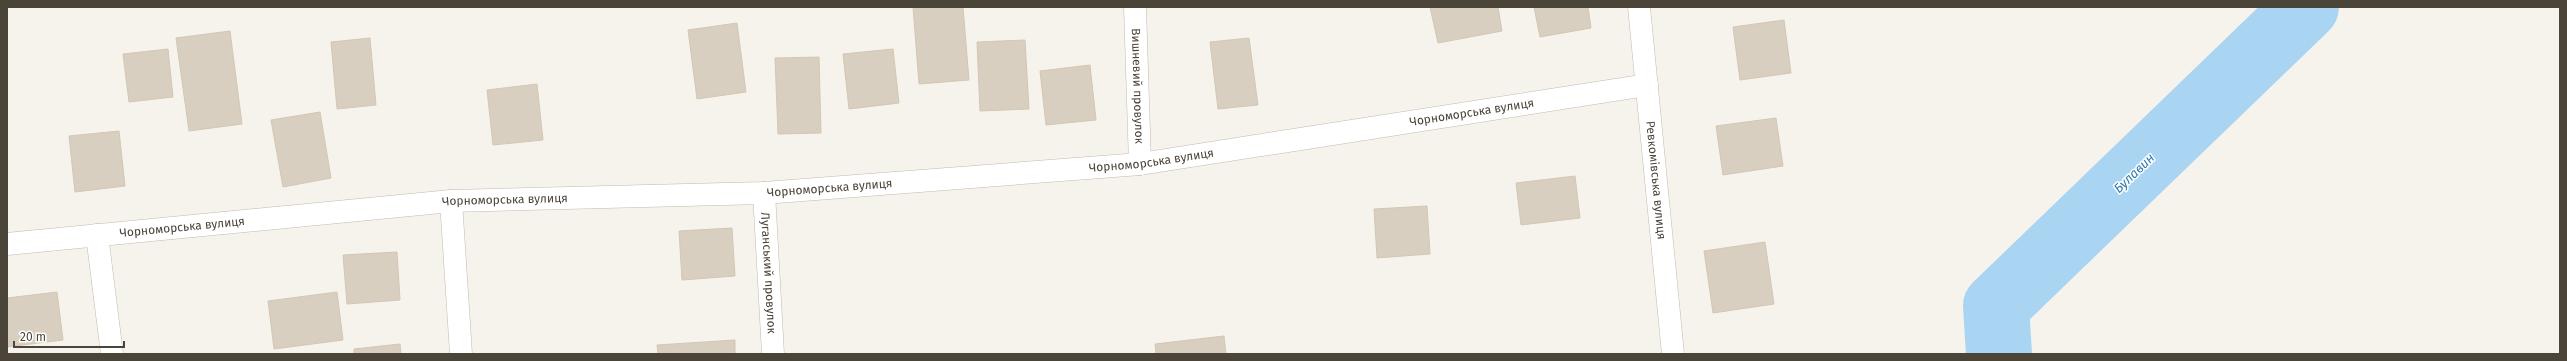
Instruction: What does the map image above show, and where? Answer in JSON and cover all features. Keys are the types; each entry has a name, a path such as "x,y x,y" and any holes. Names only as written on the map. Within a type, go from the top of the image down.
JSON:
{"street":[{"name":"Вишневий провулок","path":"1135,7 1140,164"},
{"name":"Ревкомівська вулиця","path":"1639,7 1673,354"},
{"name":"Чорноморська вулиця","path":"7,244 451,201 764,193 1140,164 1647,85"},
{"name":"Луганський провулок","path":"764,193 773,354"},
{"path":"451,201 461,354"},
{"path":"98,235 112,354"}],"building":[{"path":"913,7 963,7 969,80 919,84"},
{"path":"1430,7 1498,7 1502,31 1438,43"},
{"path":"1534,7 1588,7 1591,28 1540,37"},
{"path":"1784,20 1791,73 1740,80 1733,27"},
{"path":"737,23 746,92 697,99 688,30"},
{"path":"230,31 242,124 189,131 176,38"},
{"path":"370,38 376,105 337,109 331,42"},
{"path":"1249,38 1258,105 1218,109 1210,42"},
{"path":"1025,40 1029,109 980,111 977,42"},
{"path":"168,49 173,97 129,102 123,54"},
{"path":"893,49 899,103 849,109 843,54"},
{"path":"819,57 821,133 778,134 775,58"},
{"path":"1090,65 1096,120 1046,125 1040,71"},
{"path":"537,84 543,140 493,145 487,90"},
{"path":"320,112 331,178 283,187 271,120"},
{"path":"1776,118 1783,166 1723,175 1716,126"},
{"path":"119,131 125,186 75,192 69,136"},
{"path":"1575,176 1580,218 1521,225 1516,183"},
{"path":"1427,206 1430,254 1377,258 1374,209"},
{"path":"732,228 735,276 682,280 679,231"},
{"path":"1765,242 1774,304 1713,313 1704,251"},
{"path":"397,252 400,300 347,304 343,255"},
{"path":"57,292 63,340 7,347 7,298"},
{"path":"337,292 343,340 274,349 268,301"},
{"path":"1224,336 1226,354 1156,354 1155,344"},
{"path":"735,340 735,354 658,354 657,345"},
{"path":"400,344 401,354 354,354 354,349"}],"waterway":[{"name":"Булавин","path":"1999,354 1996,306 2306,7"}]}
